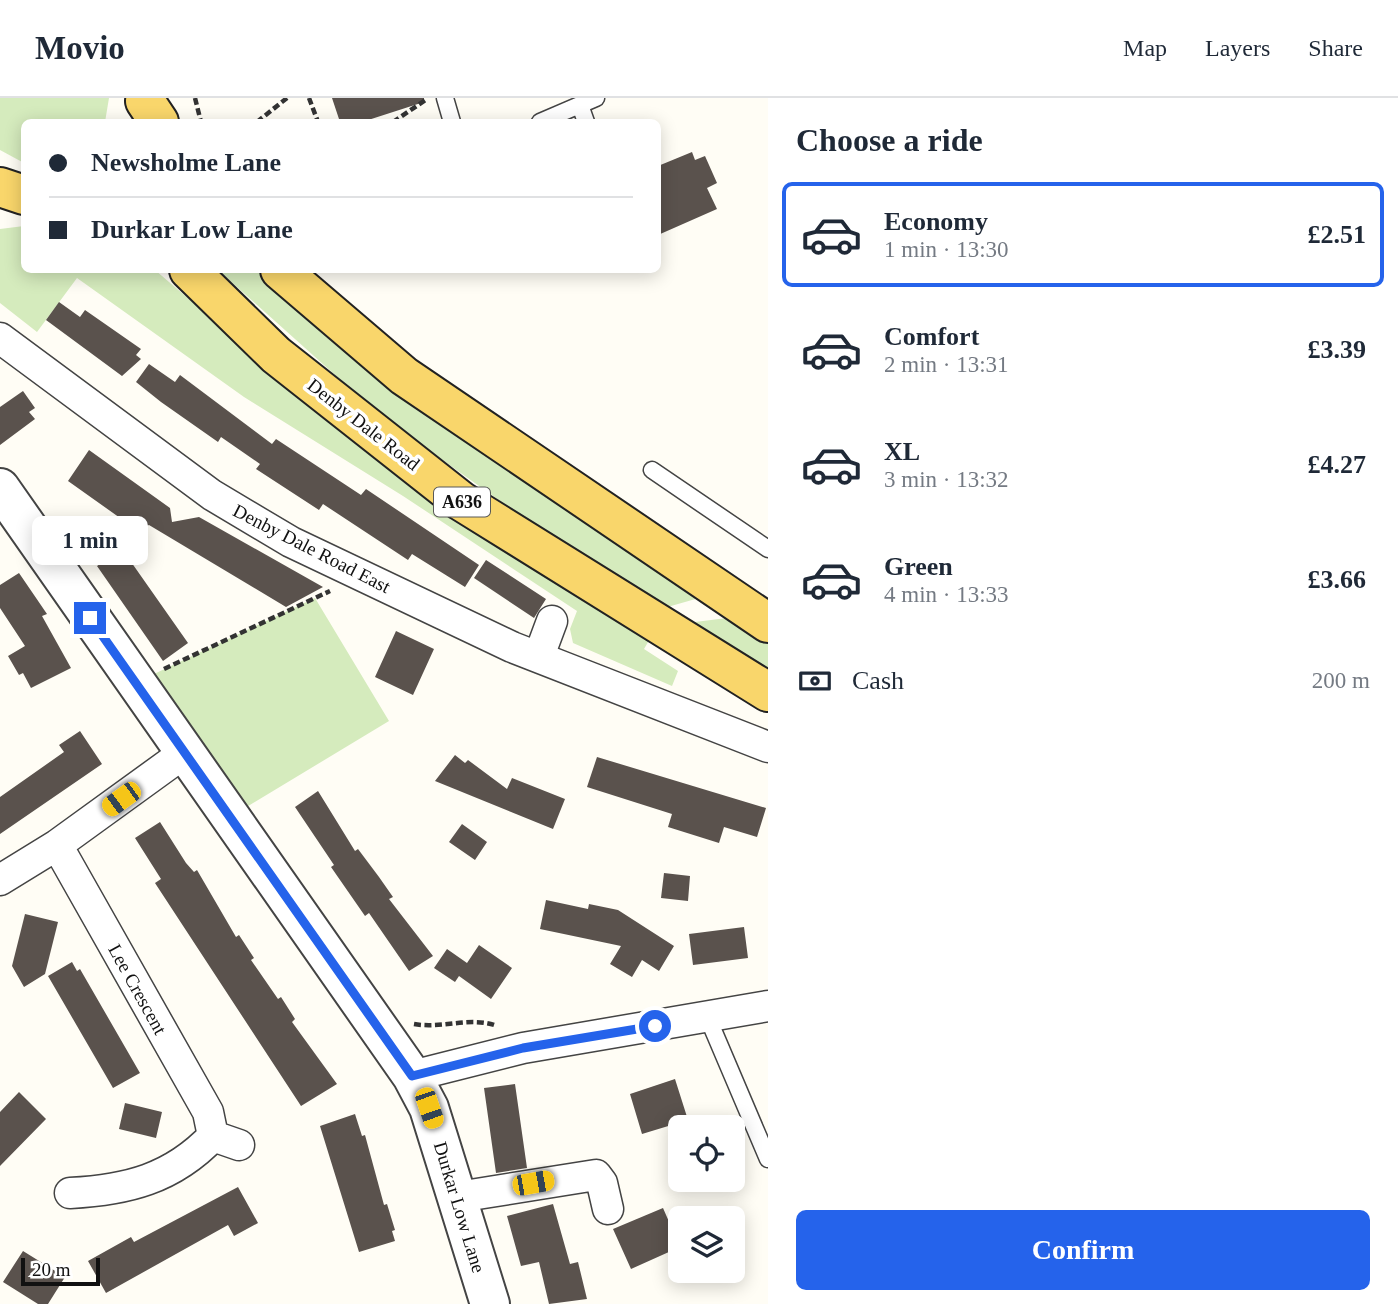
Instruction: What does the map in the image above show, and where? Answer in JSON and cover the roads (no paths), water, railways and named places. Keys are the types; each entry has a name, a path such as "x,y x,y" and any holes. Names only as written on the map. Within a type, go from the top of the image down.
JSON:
{"main road":[{"name":"Denby Dale Road","path":"192,273 276,355 461,501 768,692"},
{"path":"284,273 404,376 768,623"}],"street":[{"name":"Denby Dale Road East","path":"0,338 212,495 291,542 512,647 768,747"},
{"name":"Durkar Low Lane","path":"0,488 412,1076 429,1108 489,1304"},
{"path":"540,656 552,621"},
{"path":"0,880 57,845 184,753"},
{"name":"Lee Crescent","path":"57,845 226,1140 143,1182 114,1191 70,1193"},
{"path":"412,1076 523,1048 768,1006"},
{"path":"458,1197 596,1175 602,1184 608,1209"}],"lane":[{"path":"444,98 451,119"},
{"path":"547,119 596,98"},
{"path":"580,105 585,119"},
{"path":"652,470 768,549"},
{"path":"708,1018 768,1159"}]}
